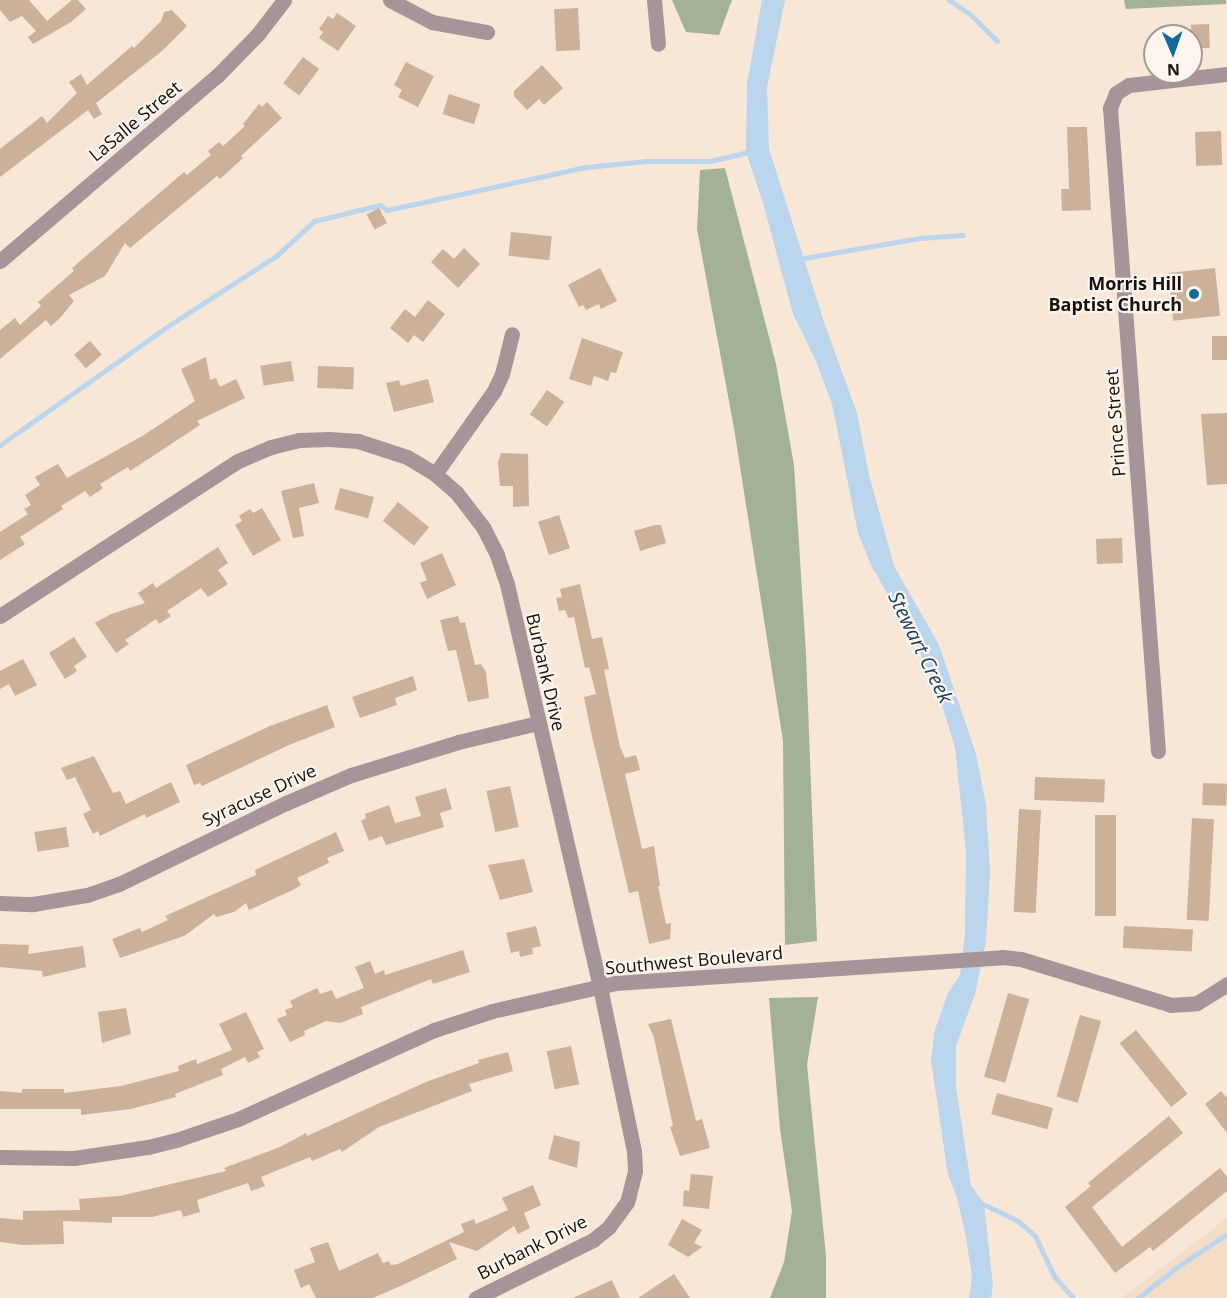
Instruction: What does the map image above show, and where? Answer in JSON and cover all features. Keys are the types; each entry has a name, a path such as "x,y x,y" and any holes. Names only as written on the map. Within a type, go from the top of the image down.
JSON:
{"street":[{"name":"LaSalle Street","path":"0,261 218,75 258,34 284,0"},
{"path":"390,0 432,22 487,32"},
{"path":"654,0 658,44"},
{"name":"Prince Street","path":"1158,751 1110,108 1116,93 1129,85 1227,74"},
{"path":"435,474 494,391 502,374 512,334"},
{"name":"Burbank Drive","path":"0,616 223,471 271,447 309,440 358,441 407,457 435,474 466,502 483,527 497,555 507,584 600,987 634,1151 634,1182 627,1202 616,1219 593,1240 476,1298"},
{"name":"Syracuse Drive","path":"0,903 33,904 87,895 119,884 286,802 351,775 458,742 538,723"},
{"name":"Southwest Boulevard","path":"0,1156 74,1158 148,1147 179,1139 238,1119 435,1029 502,1008 615,983 1002,957 1021,958 1172,1005 1197,1003 1227,984"}],"shaded area":[{"path":"1227,1218 1227,1298 1122,1298"}],"green space":[{"path":"672,0 732,0 719,35 686,32"},
{"path":"1124,0 1226,0 1226,4 1126,9"},
{"path":"725,168 776,364 794,465 806,654 817,941 785,945 783,741 734,428 697,229 700,170"},
{"path":"818,997 807,1065 826,1256 826,1298 770,1298 784,1262 792,1211 780,1129 769,998"}],"water":[{"name":"Stewart Creek","path":"762,0 785,0 767,87 769,149 825,325 857,413 869,475 894,566 939,645 976,754 986,805 990,872 986,941 975,994 956,1046 956,1087 971,1185 984,1204 993,1286 991,1298 969,1298 972,1277 965,1232 957,1197 948,1175 931,1060 934,1033 948,993 960,975 965,934 966,851 955,748 940,698 917,646 871,565 858,533 832,404 816,361 793,314 763,203 746,152 747,84"}],"building":[{"path":"0,0 29,0 47,21 72,0 78,0 86,9 71,22 33,44 28,37 36,31 22,16 10,22 0,10"},
{"path":"578,8 580,50 556,51 554,9"},
{"path":"172,10 187,26 162,51 96,103 102,114 94,119 88,110 0,177 0,149 42,116 47,123 77,93 69,82 81,74 87,85 132,46 134,48 161,21 164,12"},
{"path":"337,13 356,26 338,51 319,38 323,32 319,29 328,16 333,19"},
{"path":"1203,24 1209,24 1210,48 1203,48"},
{"path":"303,57 319,69 299,95 283,83"},
{"path":"406,62 434,76 418,107 398,97 402,90 394,85"},
{"path":"542,65 563,88 544,105 539,99 527,110 514,96 514,91"},
{"path":"449,94 480,104 474,124 443,114"},
{"path":"267,102 282,118 241,156 243,158 220,179 217,176 130,248 125,243 105,276 69,295 74,301 60,318 51,326 46,320 0,359 0,330 15,318 20,325 41,306 38,302 74,271 72,268 184,172 187,175 211,155 208,151 219,142 223,146 245,126 243,124 259,104 262,107"},
{"path":"1067,127 1087,127 1091,210 1062,211 1061,189 1069,189"},
{"path":"1221,131 1222,165 1196,166 1195,132"},
{"path":"379,208 387,223 375,230 367,215"},
{"path":"511,232 552,236 549,260 508,256"},
{"path":"464,248 480,264 458,288 431,262 443,249 454,259"},
{"path":"600,268 617,301 601,309 599,304 586,310 583,305 579,307 568,285"},
{"name":"Morris Hill Baptist Church","path":"1215,268 1220,316 1173,321 1168,273"},
{"path":"428,300 445,314 423,342 414,335 408,343 390,328 405,309 415,317"},
{"path":"1212,336 1227,336 1227,360 1212,360"},
{"path":"582,338 623,352 616,373 611,372 608,381 594,376 591,386 569,379"},
{"path":"90,341 102,355 86,368 74,355"},
{"path":"206,357 210,380 216,378 220,387 236,379 245,398 197,421 200,425 130,471 128,467 100,484 103,488 90,497 85,491 61,506 63,509 20,537 25,544 0,560 0,532 28,514 24,509 31,505 25,495 40,485 35,477 58,464 67,478 144,435 195,401 181,369"},
{"path":"291,361 294,381 264,386 260,366"},
{"path":"318,366 354,367 353,389 317,388"},
{"path":"428,379 434,402 394,412 386,383 399,380 401,386"},
{"path":"547,390 564,402 547,427 530,415"},
{"path":"1227,413 1227,484 1207,485 1201,414"},
{"path":"501,453 528,454 529,506 513,507 513,486 500,486 498,462"},
{"path":"314,483 319,503 299,508 304,536 293,538 281,491"},
{"path":"340,488 374,497 368,518 334,509"},
{"path":"398,502 429,527 414,546 383,521"},
{"path":"262,508 281,540 253,556 235,525 242,521 239,516 250,509 253,513"},
{"path":"559,515 570,548 549,555 538,522"},
{"path":"661,525 666,543 640,551 634,531"},
{"path":"1122,538 1123,563 1097,564 1096,539"},
{"path":"218,547 228,563 218,570 228,584 208,597 201,588 167,611 171,616 159,624 156,619 125,640 129,644 116,653 95,623 111,614 145,603 138,593 153,583 156,588"},
{"path":"442,553 456,585 427,599 420,583 427,580 420,563"},
{"path":"580,584 592,639 602,637 609,669 604,670 620,747 625,758 636,755 640,770 625,774 642,849 654,846 660,886 658,886 666,924 671,923 670,939 649,944 638,891 629,893 591,732 584,697 596,694 589,667 585,668 574,617 568,618 565,610 559,611 556,598 562,597 560,589"},
{"path":"458,616 460,623 465,622 475,665 481,664 486,672 489,698 468,702 456,650 448,651 440,620"},
{"path":"74,637 87,657 74,666 77,671 65,679 49,653"},
{"path":"23,659 37,685 15,696 9,684 0,689 0,671"},
{"path":"413,676 417,690 395,698 397,705 360,718 352,697"},
{"path":"327,705 335,727 289,745 202,786 200,783 194,785 186,765 270,726"},
{"path":"94,756 113,793 120,791 126,804 171,782 180,802 146,818 145,814 100,836 98,831 93,834 83,814 91,810 75,777 67,780 61,768"},
{"path":"1035,777 1105,779 1104,802 1034,800"},
{"path":"1203,783 1227,784 1226,806 1202,805"},
{"path":"510,786 519,827 495,832 487,791"},
{"path":"446,788 452,809 440,813 444,827 386,845 382,836 369,841 361,821 366,818 365,814 389,805 395,823 421,816 415,797"},
{"path":"1019,809 1041,810 1036,913 1014,912"},
{"path":"1095,815 1116,815 1116,916 1095,916"},
{"path":"1192,818 1214,819 1209,921 1187,920"},
{"path":"66,827 69,847 38,852 34,832"},
{"path":"336,832 344,851 327,858 329,863 297,878 301,885 293,890 249,910 246,903 234,912 216,917 214,914 184,936 120,958 112,939 140,928 142,932 168,920 165,916 256,875 255,870"},
{"path":"524,859 533,892 500,900 488,865"},
{"path":"536,926 541,946 532,948 533,954 520,957 519,951 511,953 506,933"},
{"path":"1124,926 1193,930 1192,952 1123,948"},
{"path":"0,944 29,945 28,954 83,946 86,967 43,977 42,971 0,967"},
{"path":"463,950 470,972 433,984 431,979 361,1007 363,1014 340,1023 326,1021 304,1031 305,1035 290,1042 277,1019 287,1015 285,1010 293,1007 290,1001 317,988 320,994 332,990 336,999 364,988 355,967 370,961 375,974 384,970 385,975"},
{"path":"1008,993 1029,999 1005,1083 984,1077"},
{"path":"126,1008 131,1034 102,1043 98,1012"},
{"path":"246,1012 264,1049 257,1052 260,1057 248,1063 245,1057 221,1069 223,1075 175,1094 176,1097 131,1109 81,1115 81,1109 0,1109 0,1091 22,1093 22,1089 64,1089 64,1093 121,1086 179,1071 178,1066 196,1059 197,1064 232,1050 219,1024"},
{"path":"1080,1015 1101,1021 1078,1103 1057,1097"},
{"path":"671,1019 696,1121 702,1119 710,1148 680,1156 670,1127 673,1126 654,1038 648,1024"},
{"path":"1136,1030 1188,1094 1171,1107 1120,1043"},
{"path":"571,1046 579,1084 555,1089 547,1051"},
{"path":"508,1052 513,1071 469,1084 472,1091 379,1127 342,1152 340,1149 312,1161 310,1157 261,1177 265,1186 251,1191 248,1183 197,1200 200,1212 183,1217 181,1210 152,1217 112,1217 112,1223 63,1221 64,1244 23,1245 0,1242 0,1218 23,1220 23,1211 80,1210 79,1199 120,1196 226,1171 224,1168 280,1147 306,1133 307,1136 426,1082 479,1063 478,1060"},
{"path":"1221,1091 1227,1098 1227,1133 1205,1104"},
{"path":"997,1093 1053,1108 1047,1129 991,1114"},
{"path":"1169,1116 1183,1133 1092,1207 1122,1247 1220,1168 1227,1177 1227,1191 1153,1251 1150,1247 1115,1273 1065,1207 1091,1186 1088,1183"},
{"path":"554,1135 580,1142 577,1168 548,1159"},
{"path":"691,1174 713,1176 709,1209 683,1206 684,1190 689,1191"},
{"path":"533,1185 541,1205 524,1213 530,1228 518,1234 514,1226 477,1251 449,1242 457,1259 373,1298 316,1298 309,1284 301,1288 294,1270 315,1262 310,1248 328,1242 339,1271 378,1253 383,1263 389,1261 391,1265 398,1264 464,1232 461,1224 474,1219 476,1224 508,1210 502,1198"},
{"path":"682,1219 702,1230 694,1243 702,1247 688,1257 668,1245"},
{"path":"674,1274 690,1298 638,1298"},
{"path":"612,1280 620,1298 573,1298"}],"waterway":[{"path":"949,0 970,14 997,41"},
{"path":"0,445 165,328 276,256 314,221 380,205 387,210 586,167 647,161 710,161 753,151"},
{"path":"798,259 920,238 963,235"},
{"path":"979,1202 1018,1221 1035,1236 1054,1276 1073,1298"},
{"path":"1138,1298 1177,1267 1227,1234"}],"place":[{"name":"Morris Hill Baptist Church","path":"1194,294"}]}
